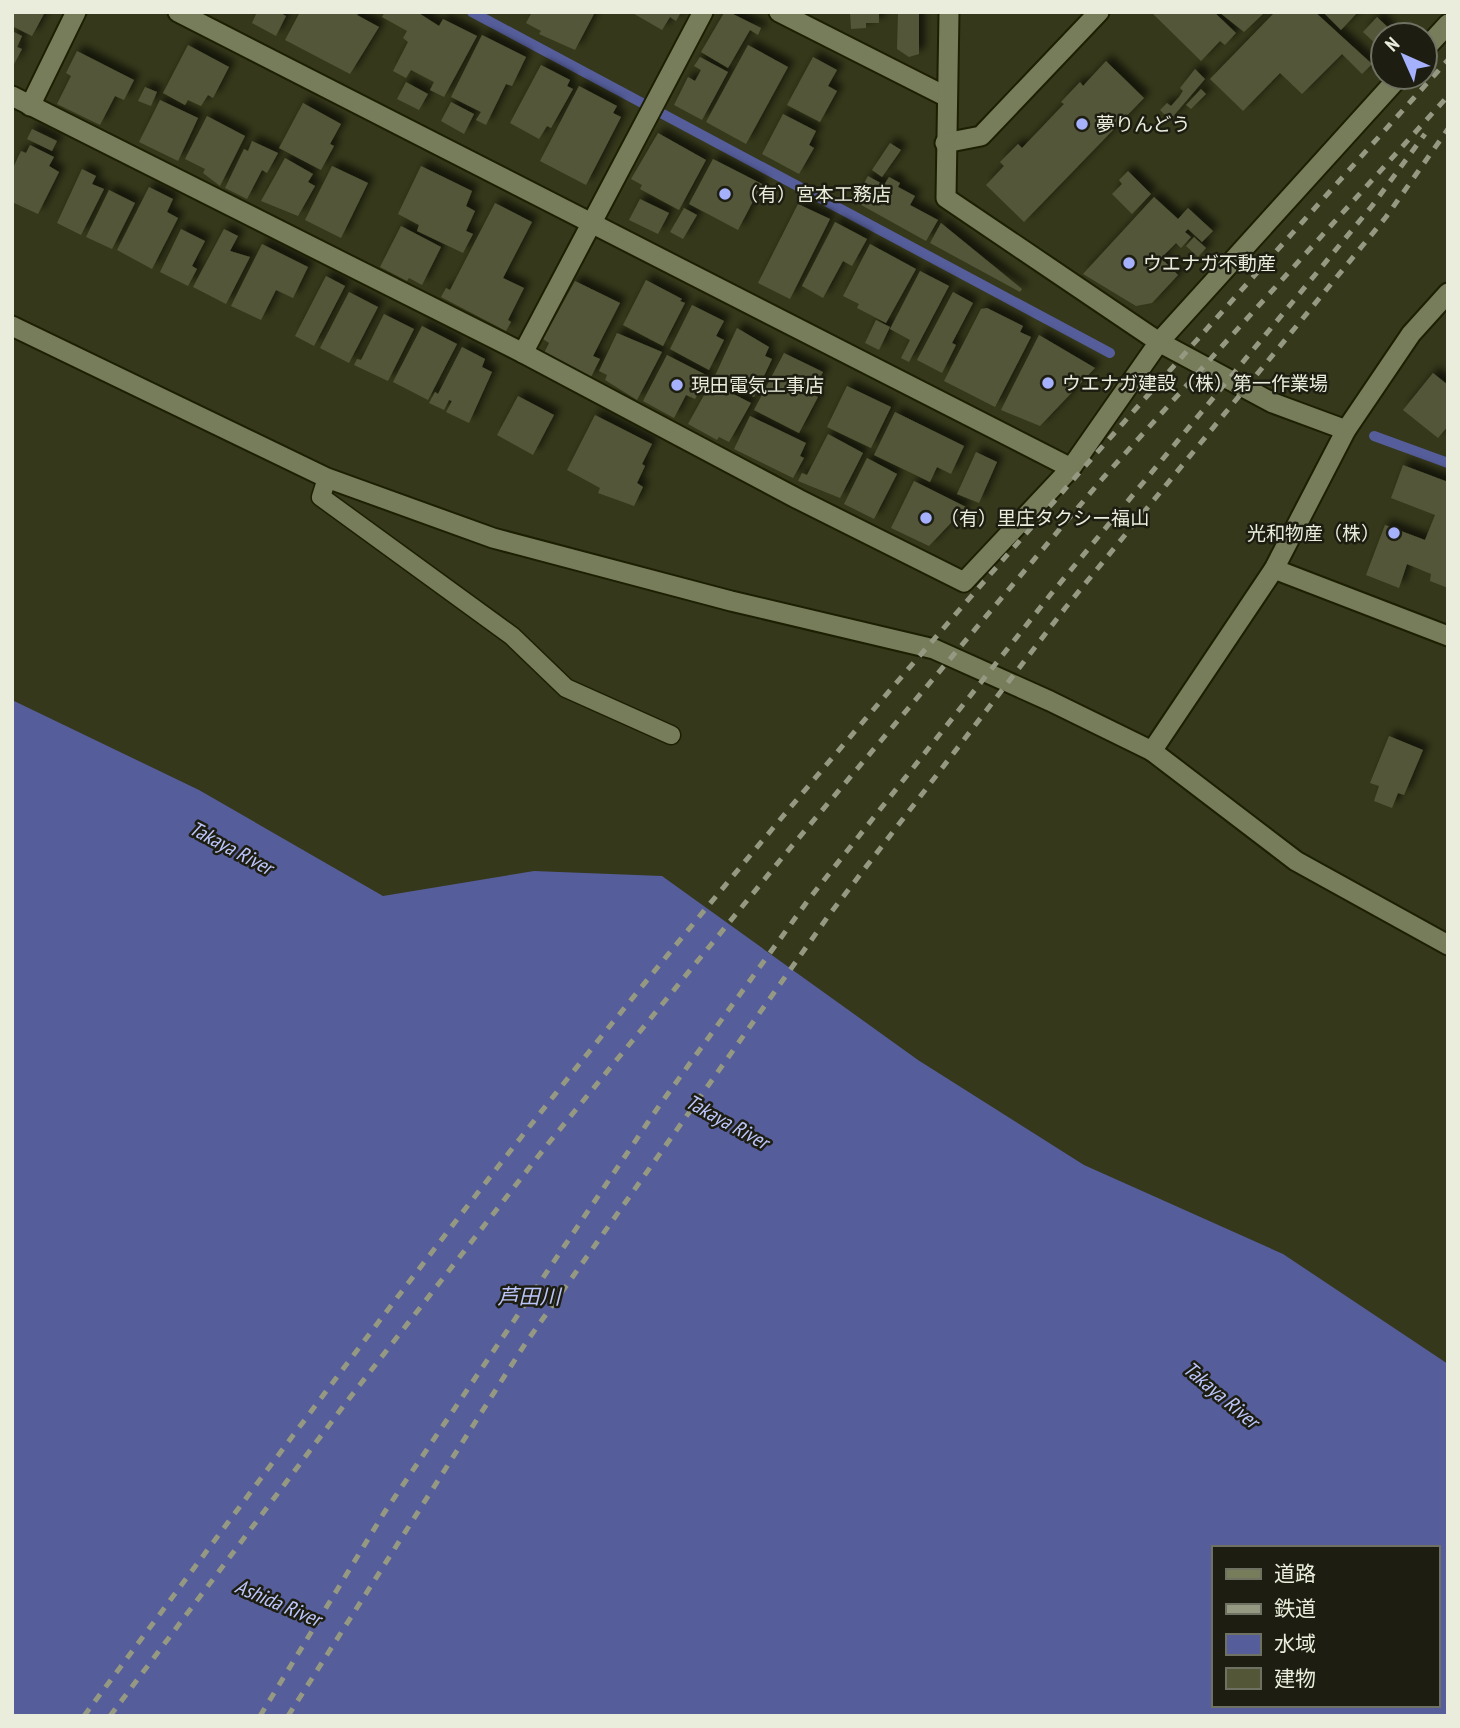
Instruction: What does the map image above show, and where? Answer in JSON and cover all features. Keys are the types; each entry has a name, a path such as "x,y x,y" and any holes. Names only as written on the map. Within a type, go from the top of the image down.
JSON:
{"street":[{"path":"76,12 21,101 523,353 798,499 964,582 1071,468 1159,342 1386,91"},
{"path":"178,12 1071,468"},
{"path":"523,353 704,12"},
{"path":"779,12 947,97"},
{"path":"949,12 946,198 1159,342 1273,403 1346,430"},
{"path":"946,142 981,136 1099,12"},
{"path":"1152,751 1274,569 1346,430 1411,334 1448,293"},
{"path":"12,326 327,478 492,538 731,601 934,649 1152,751 1296,861 1448,945"},
{"path":"1274,569 1448,636"}],"lane":[{"path":"327,478 321,497 512,636 566,688 671,735"}],"water":[{"name":"芦田川","path":"12,700 199,790 383,896 534,871 662,876 918,1060 1084,1165 1283,1254 1448,1364 1448,1716 12,1716"}],"building":[{"path":"12,12 45,12 32,36 12,26"},
{"path":"257,12 279,12 286,16 276,36 252,23"},
{"path":"300,12 359,12 357,15 379,27 350,74 285,40"},
{"path":"385,12 417,12 439,26 443,19 477,36 444,97 430,90 434,82 411,70 406,78 393,71 408,42 403,38 407,31 382,17"},
{"path":"532,12 595,12 575,50 539,34 541,31 526,23"},
{"path":"631,12 681,12 676,21 670,17 662,30"},
{"path":"729,12 761,28 758,35 750,30 728,68 701,52 724,13"},
{"path":"850,12 879,12 879,23 866,23 866,28 851,29"},
{"path":"898,12 919,12 919,54 909,57 897,49"},
{"path":"1151,12 1214,12 1236,33 1225,45 1220,41 1201,61"},
{"path":"1219,12 1265,12 1244,32"},
{"path":"1275,12 1315,12 1369,61 1369,67 1362,74 1342,54 1302,94 1280,73 1243,111 1210,79"},
{"path":"1323,12 1358,12 1341,30"},
{"path":"1369,26 1369,38 1363,32"},
{"path":"12,31 22,36 17,47 22,49 12,68"},
{"path":"482,35 526,57 512,86 506,84 486,125 476,120 481,112 451,97"},
{"path":"188,45 229,67 213,98 208,95 201,106 188,100 185,105 163,93"},
{"path":"748,45 788,67 746,144 706,122"},
{"path":"77,51 134,80 124,100 115,96 100,125 57,104 71,76 66,73"},
{"path":"700,57 728,72 702,120 674,105 688,77 695,81 701,70 694,66"},
{"path":"813,57 837,70 828,86 837,91 820,122 787,105"},
{"name":"夢りんどう","path":"1106,61 1144,98 1024,222 986,185 1004,166 1000,162 1018,144 1022,148 1064,104 1061,102 1080,82 1083,86"},
{"path":"541,65 570,80 567,86 573,89 551,128 547,126 539,139 510,123"},
{"path":"1195,69 1205,79 1170,120 1160,110 1167,103 1171,106 1179,97 1183,91 1180,88"},
{"path":"406,82 428,94 419,110 397,99"},
{"path":"579,86 617,106 613,113 621,117 586,185 540,161"},
{"path":"145,87 157,92 151,106 138,101"},
{"path":"1201,89 1206,94 1191,109 1186,105"},
{"path":"160,100 198,118 178,161 139,142"},
{"path":"451,102 474,114 464,134 441,121"},
{"path":"303,103 341,124 330,144 334,146 321,170 279,148"},
{"path":"783,114 816,131 809,145 814,148 799,174 762,154"},
{"path":"207,116 245,136 220,186 203,173 205,169 185,159"},
{"path":"32,129 57,141 52,151 27,139"},
{"path":"658,133 706,160 679,210 640,189 642,185 631,179"},
{"path":"252,141 278,153 267,173 262,170 247,199 225,188 244,149 248,151"},
{"path":"890,143 901,150 882,177 872,170"},
{"path":"30,145 54,157 49,166 59,172 38,214 12,202 12,170 21,151 26,153"},
{"path":"285,158 313,174 308,182 315,186 298,216 261,201"},
{"name":"（有）宮本工務店","path":"713,159 762,184 738,230 689,204"},
{"path":"332,166 368,183 341,238 305,220"},
{"path":"421,166 472,191 466,206 475,211 466,231 473,234 463,253 417,231 419,225 398,214"},
{"path":"82,169 96,176 92,184 104,189 81,235 57,223"},
{"path":"1128,171 1151,194 1132,214 1112,194 1122,184 1119,180"},
{"path":"868,176 884,185 889,177 900,183 898,187 915,196 910,205 938,220 926,241 854,201"},
{"path":"149,187 173,199 167,212 178,218 152,269 117,250"},
{"path":"109,190 135,203 112,249 86,237"},
{"name":"ウエナガ不動産","path":"1154,197 1178,219 1188,208 1213,231 1202,242 1188,229 1185,232 1191,237 1181,248 1176,243 1161,258 1178,275 1152,303 1136,306 1083,274"},
{"path":"640,199 669,213 658,234 629,220"},
{"path":"495,203 532,222 503,278 524,288 508,320 511,322 506,331 441,297 446,288 450,290"},
{"path":"798,204 830,219 790,299 758,283"},
{"path":"684,208 697,215 683,239 670,232"},
{"path":"835,222 867,239 852,266 843,261 823,298 802,286"},
{"path":"941,223 1022,289 1020,292 930,243"},
{"path":"401,226 441,247 422,285 409,278 407,281 380,267"},
{"path":"181,229 205,241 192,266 197,269 188,286 160,272"},
{"path":"224,229 238,236 230,251 250,257 226,304 193,287"},
{"path":"1194,237 1206,248 1198,257 1186,246"},
{"path":"262,244 308,267 293,298 276,290 261,320 231,306"},
{"path":"870,244 916,269 886,323 857,308 859,304 843,296"},
{"path":"920,271 949,286 909,362 901,358 910,340 890,329"},
{"path":"326,276 345,286 314,346 295,336"},
{"path":"646,280 685,303 663,346 623,325"},
{"path":"575,281 620,303 593,356 600,359 590,379 543,355 549,343 543,339"},
{"path":"349,292 378,307 349,363 320,348"},
{"path":"953,292 973,303 952,343 956,345 942,373 917,360"},
{"path":"692,305 724,321 716,336 724,340 709,370 670,349"},
{"path":"987,308 1023,326 1020,332 1031,337 995,407 944,381 981,309"},
{"path":"384,314 414,329 388,381 354,365 357,359 361,360"},
{"path":"876,320 890,327 879,350 865,343"},
{"path":"422,326 457,344 428,400 393,382"},
{"path":"737,328 769,347 765,356 772,359 754,397 714,378"},
{"path":"617,333 662,352 637,400 605,380 607,375 599,371"},
{"path":"1039,335 1095,368 1040,426 1001,410"},
{"path":"462,347 485,359 482,367 492,372 469,423 446,412 452,401 449,400 444,410 429,403 435,392 438,394"},
{"path":"784,353 823,372 811,394 818,397 799,433 754,410"},
{"name":"現田電気工事店","path":"667,355 708,376 695,399 686,395 674,418 643,401"},
{"path":"1433,373 1448,385 1448,426 1438,438 1403,410"},
{"path":"716,385 751,403 729,442 719,437 717,440 688,424 708,388 713,391"},
{"path":"847,386 891,407 871,448 827,427"},
{"path":"518,396 554,415 533,455 497,435"},
{"path":"895,412 964,446 951,474 937,467 930,482 874,455"},
{"path":"595,415 652,444 642,464 645,466 637,483 643,487 634,506 598,493 600,488 567,470"},
{"path":"750,416 806,443 800,456 804,458 793,478 734,449"},
{"path":"828,434 863,453 840,498 798,481 802,473 807,475"},
{"path":"976,452 997,462 979,503 957,494"},
{"path":"867,458 897,474 874,519 844,504"},
{"name":"光和物産（株）","path":"1403,465 1448,482 1448,588 1430,581 1431,574 1407,564 1399,588 1366,575 1385,525 1425,540 1435,515 1391,498"},
{"name":"（有）里庄タクシー福山","path":"914,481 966,507 929,546 891,528"},
{"path":"1389,736 1423,750 1404,795 1398,793 1392,808 1374,801 1379,786 1370,783"}],"waterway":[{"path":"472,12 1110,353"},
{"path":"1374,436 1448,463"}],"railway":[{"path":"84,1716 303,1422 526,1131 749,857 978,588 1448,60"},
{"path":"110,1716 348,1400 547,1145 786,853 1103,478 1448,96"},
{"path":"288,1716 525,1344 829,915 1066,607 1386,217 1448,129"},
{"path":"260,1716 384,1513 659,1106 809,899 1051,594 1372,206 1425,134"}],"place":[{"name":"夢りんどう","path":"1082,124"},
{"name":"（有）宮本工務店","path":"725,194"},
{"name":"ウエナガ不動産","path":"1129,263"},
{"name":"ウエナガ建設（株）第一作業場","path":"1048,383"},
{"name":"現田電気工事店","path":"677,385"},
{"name":"（有）里庄タクシー福山","path":"926,518"},
{"name":"光和物産（株）","path":"1394,533"}],"water label":[{"name":"Takaya River","path":"231,848"},
{"name":"Takaya River","path":"727,1122"},
{"name":"Takaya River","path":"1221,1395"},
{"name":"Ashida River","path":"278,1603"}]}
